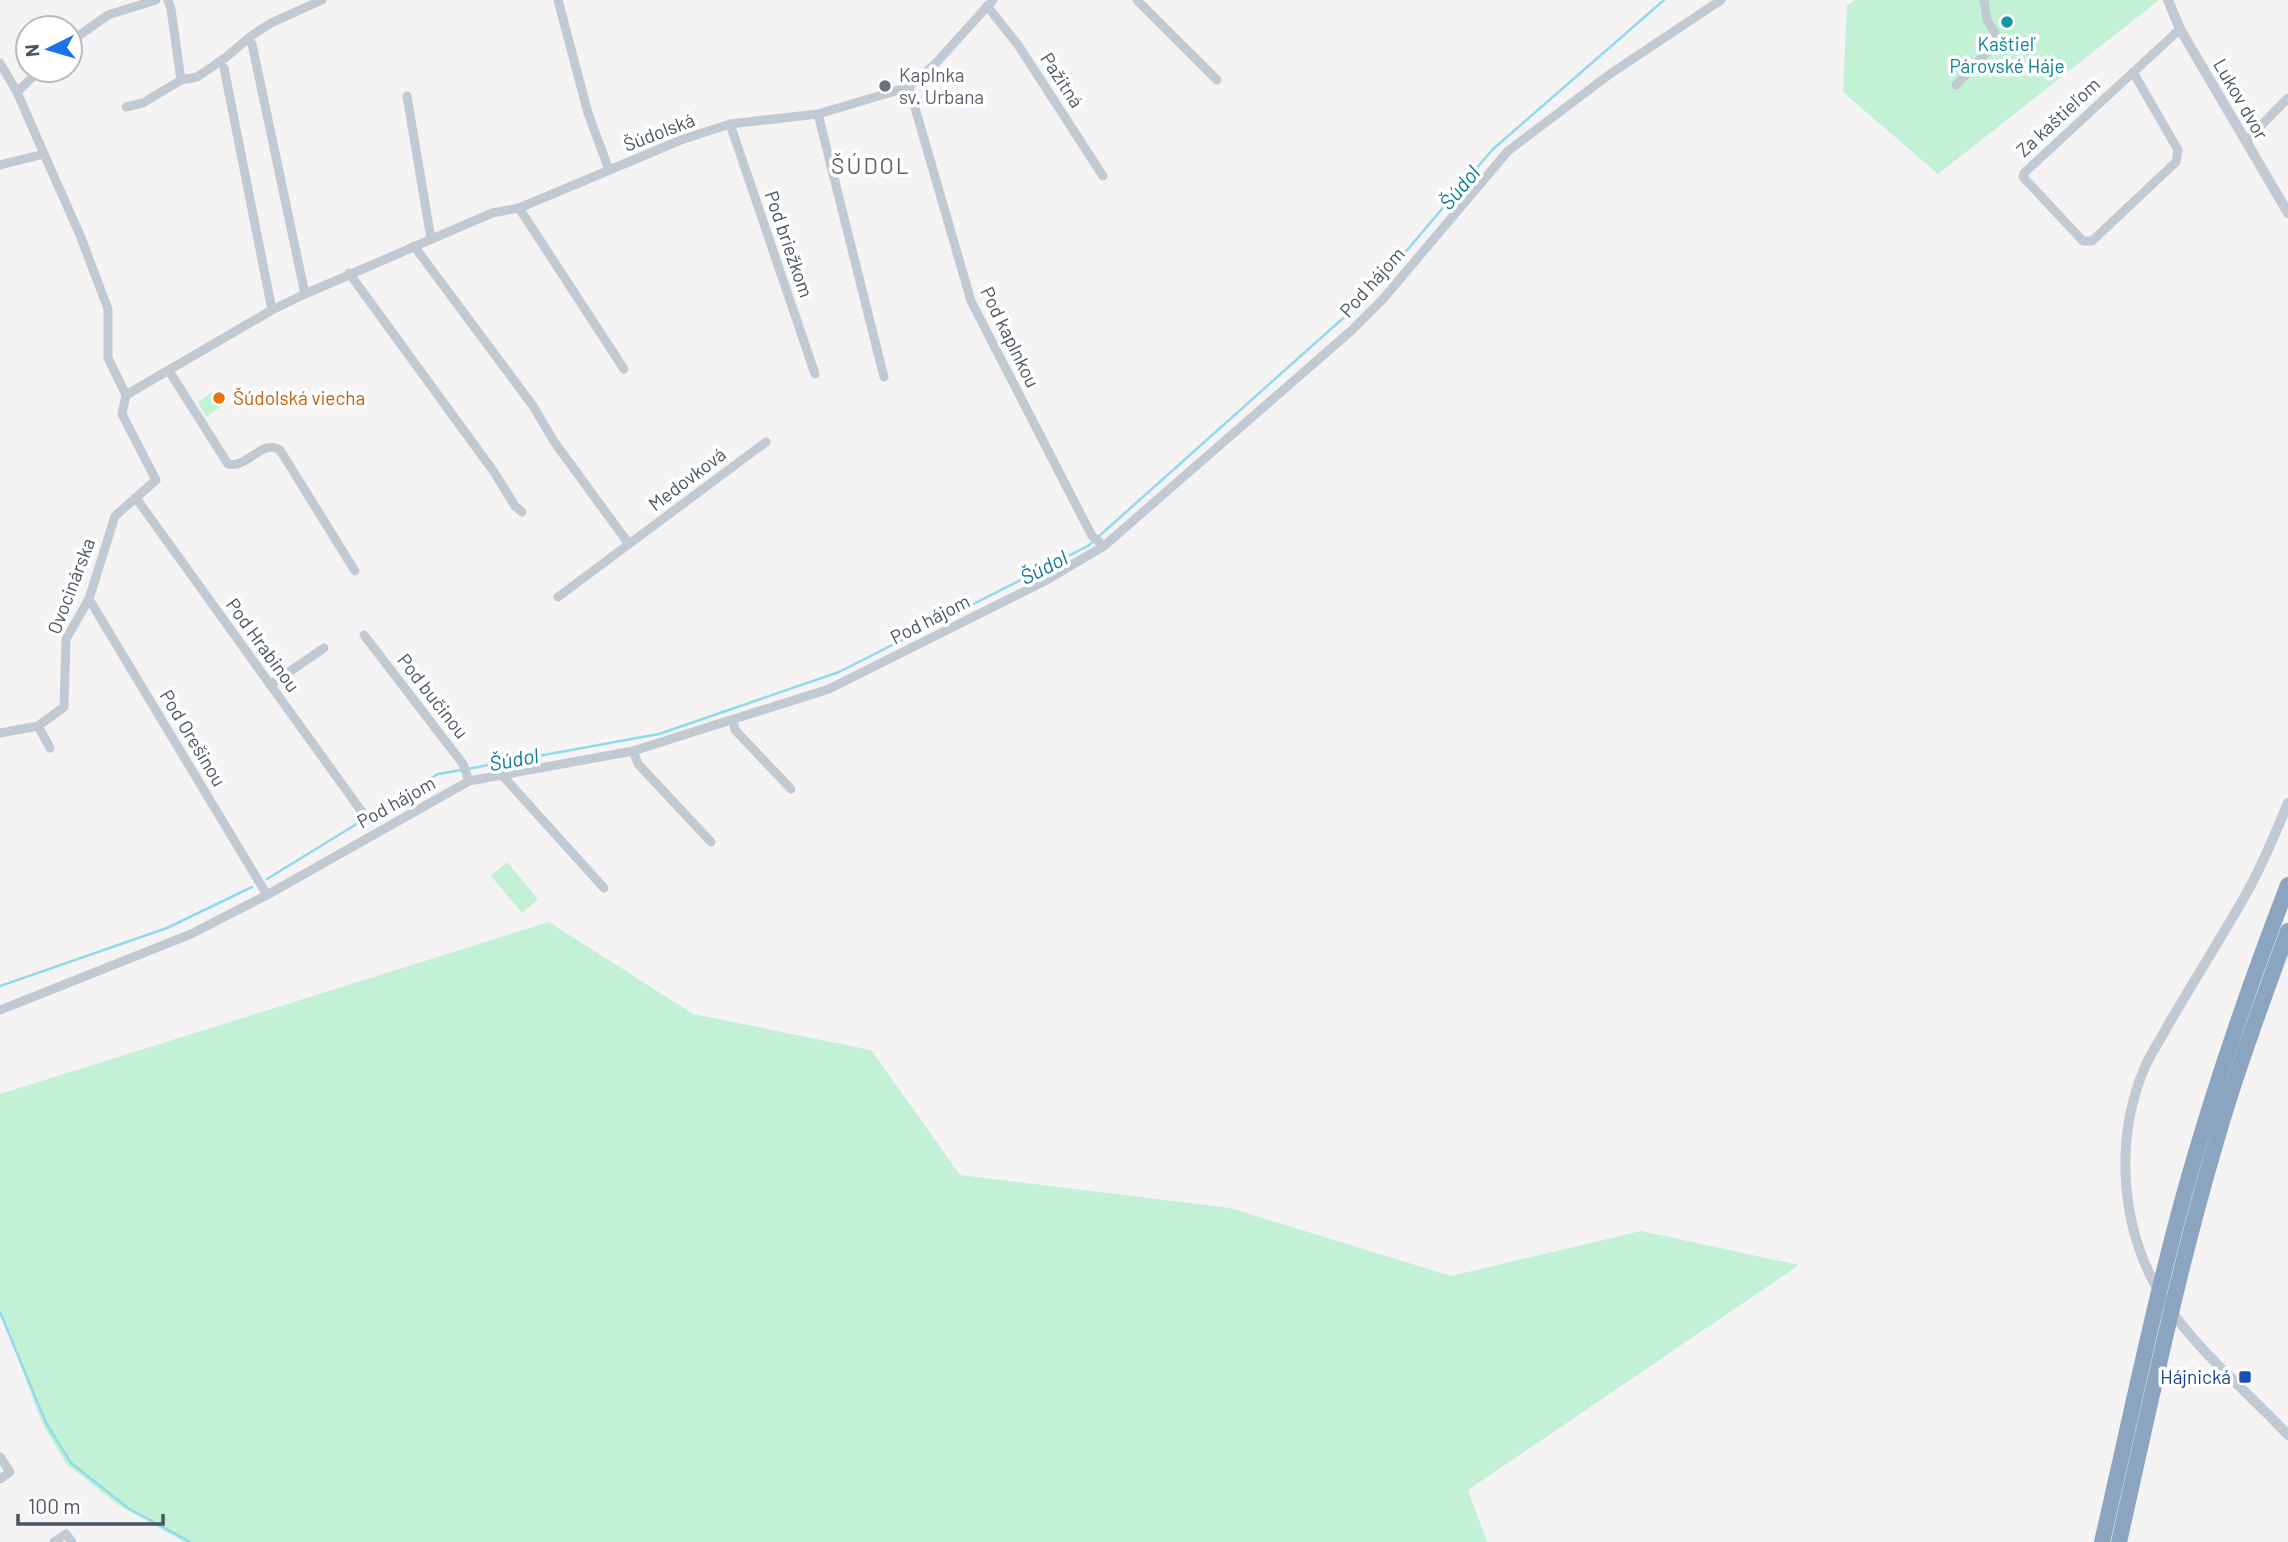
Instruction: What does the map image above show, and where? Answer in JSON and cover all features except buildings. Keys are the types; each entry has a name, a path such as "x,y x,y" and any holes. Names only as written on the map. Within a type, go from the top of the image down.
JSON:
{"highway":[{"path":"2102,1542 2156,1306 2212,1100 2246,997 2288,885"},
{"path":"2119,1542 2173,1302 2228,1102 2288,931"}],"street":[{"path":"84,32 108,15 156,0"},
{"path":"167,0 171,9 181,80"},
{"path":"558,0 588,113 609,170"},
{"path":"1137,0 1217,80"},
{"name":"Pod hájom","path":"0,1010 191,934 267,895 466,773 501,774 633,751 733,721 829,689 1043,582 1102,545 1360,322 1383,299 1508,151 1610,74 1721,0"},
{"path":"1956,85 1990,49 1995,33 1987,20 1984,0"},
{"name":"Lukov dvor","path":"2168,0 2180,29 2288,214"},
{"path":"126,107 144,103 181,80 197,77 271,23 317,1"},
{"name":"Šúdolská","path":"126,395 272,310 492,213 519,208 681,140 730,124 818,114 909,87 936,63 990,3"},
{"name":"Pažitná","path":"990,3 1103,176"},
{"name":"Za kaštieľom","path":"2133,72 2178,150 2176,162 2092,241 2083,241 2023,177 2024,173 2133,72 2180,29"},
{"path":"252,44 305,294"},
{"path":"0,63 17,92 80,236 108,309 108,358 126,395"},
{"path":"224,68 272,310"},
{"path":"17,92 25,84"},
{"name":"Pod kaplnkou","path":"909,87 971,301 1092,536 1102,545"},
{"path":"407,96 431,239"},
{"path":"2246,141 2288,98"},
{"path":"818,114 884,377"},
{"name":"Pod briežkom","path":"730,124 815,374"},
{"path":"0,165 44,154"},
{"path":"519,208 624,369"},
{"path":"414,246 534,406 555,443 629,544"},
{"path":"349,274 494,472 515,506 522,512"},
{"path":"169,371 228,464 235,466 243,463 268,447 280,450 355,571"},
{"name":"Ovocinárska","path":"0,733 38,726 64,707 66,639 89,599 115,516 156,480 122,414 126,395"},
{"name":"Medovková","path":"558,597 766,442"},
{"name":"Pod Hrabinou","path":"136,498 362,812"},
{"name":"Pod Orešinou","path":"89,599 267,895"},
{"name":"Pod bučinou","path":"364,635 466,773"},
{"path":"270,685 324,648"},
{"path":"733,721 735,730 791,789"},
{"path":"38,726 50,748"},
{"path":"633,751 638,764 711,842"},
{"path":"501,774 604,888"},
{"path":"2288,803 2240,906 2144,1067 2131,1106 2126,1149 2126,1188 2133,1230 2146,1270 2166,1303 2198,1346 2288,1435"},
{"path":"0,1457 10,1472 0,1479"},
{"path":"54,1542 66,1534 72,1542"}],"green space":[{"path":"1855,0 2159,0 1938,174 1843,92 1847,6"},
{"path":"212,392 223,405 206,417 198,402"},
{"path":"507,862 538,899 522,913 491,876"},
{"path":"549,922 693,1014 871,1050 960,1175 1230,1208 1451,1276 1641,1231 1799,1265 1468,1490 1487,1542 184,1542 120,1506 66,1464 41,1421 0,1309 0,1094"}],"waterway":[{"name":"Šúdol","path":"467,769 659,734 839,672 1088,546 1369,295 1492,150 1664,0"},
{"name":"Šúdol","path":"267,879 438,774 461,770"},
{"name":"Šúdol","path":"0,986 167,928 252,887"},
{"path":"0,1312 46,1423 71,1463 128,1508 190,1542"}],"place":[{"name":"Kaštieľ Párovské Háje","path":"2007,22"},
{"name":"Kaplnka sv. Urbana","path":"885,86"},
{"name":"Šúdolská viecha","path":"219,398"},
{"name":"Hájnická","path":"2245,1377"}],"district":[{"name":"ŠÚDOL","path":"871,166"}]}
